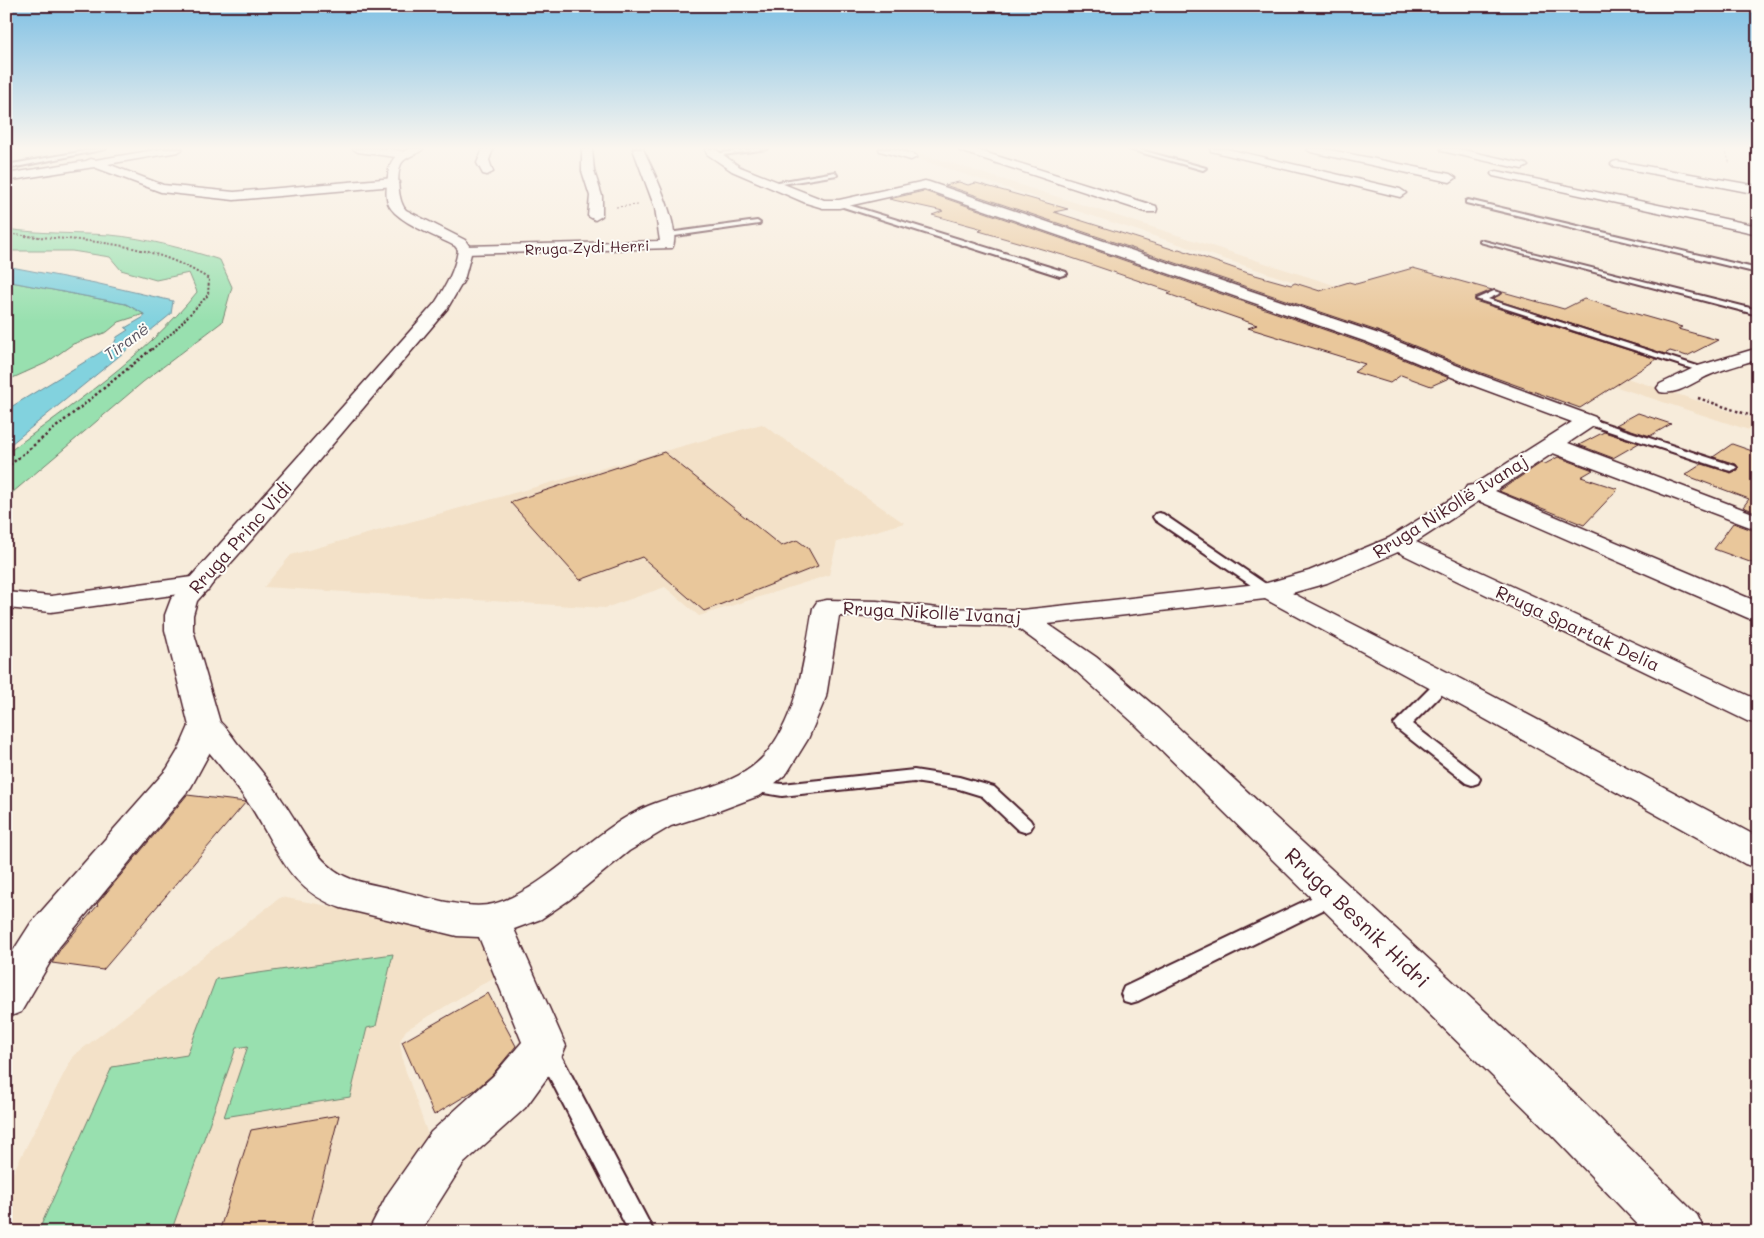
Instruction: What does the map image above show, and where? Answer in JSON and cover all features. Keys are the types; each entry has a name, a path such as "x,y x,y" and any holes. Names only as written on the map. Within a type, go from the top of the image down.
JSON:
{"street":[{"path":"394,207 460,244 465,250"},
{"path":"595,207 595,212"},
{"name":"Rruga Zydi Herri","path":"465,250 667,245 668,234 661,207"},
{"path":"989,207 1374,338 1471,378 1588,421"},
{"path":"1144,207 1151,209"},
{"path":"1650,207 1758,230"},
{"name":"Rruga Princ Vidi","path":"205,726 179,630 179,614 184,599 442,306 457,282 462,269 465,250"},
{"path":"1667,388 1705,370 1758,353"},
{"name":"Rruga Nikollë Ivanaj","path":"205,726 248,777 271,810 294,851 315,876 341,892 457,920 491,920 528,908 556,890 616,841 659,816 709,801 749,786 775,765 792,739 811,697 827,608 877,609 938,616 1022,618 1269,591 1318,577 1398,543 1475,491 1588,421"},
{"path":"1550,444 1758,523"},
{"path":"1475,491 1758,612"},
{"name":"Rruga Spartak Delia","path":"1398,543 1758,713"},
{"path":"6,600 51,604 199,584"},
{"path":"1269,591 1444,683 1758,854"},
{"name":"Rruga Besnik Hidri","path":"1022,618 1086,664 1147,717 1563,1114 1680,1232"},
{"path":"6,999 45,935 90,880 180,778 205,726"},
{"path":"393,1232 404,1212 447,1148 509,1092 545,1046 491,920"}],"lane":[{"path":"848,207 1063,274"},
{"path":"1488,207 1758,271"},
{"path":"668,234 757,223"},
{"path":"1482,240 1758,313"},
{"path":"1497,293 1480,299 1705,370"},
{"path":"1588,421 1731,468"},
{"path":"1159,517 1269,591"},
{"path":"1444,683 1402,724 1472,779"},
{"path":"749,786 782,790 914,776 959,783 988,791 1024,825"},
{"path":"1131,994 1334,894"},
{"path":"545,1046 642,1232"}],"path":[{"path":"595,212 633,207"},
{"path":"6,234 124,245 163,255 194,267 209,279 208,295 173,332 6,468"},
{"path":"1667,388 1758,418"}],"shaded area":[{"path":"1064,207 1088,207 1758,420 1758,433"},
{"path":"762,424 904,523 837,542 829,575 699,616 665,587 605,608 264,587 291,555"},
{"path":"281,897 481,935 496,976 406,1030 400,1041 403,1063 428,1135 370,1232 6,1232 6,1186 73,1056"}],"green space":[{"path":"6,229 45,233 110,235 151,241 179,248 220,260 232,287 222,322 143,382 6,498 6,454 107,379 155,337 197,292 189,273 156,280 121,270 110,257 72,251 6,251"},
{"path":"6,281 126,304 144,314 119,322 107,332 73,344 46,363 6,381"},
{"path":"393,954 376,1026 367,1028 350,1097 224,1117 248,1046 236,1048 171,1232 38,1232 112,1067 187,1055 216,979"}],"water":[{"name":"Tiranë","path":"6,266 95,283 173,301 171,314 6,448 6,410 114,344 117,337 128,330 125,328 144,317 144,314 126,304 6,281"}],"building":[{"path":"924,207 970,207 1366,344 1449,378 1431,386 1401,375 1390,383 1354,372 1365,364 1248,328 1257,325 1168,294 1172,292 1066,256 979,231 983,229 932,215 943,211"},
{"path":"1009,207 1060,207 1068,209 1054,212 1175,250 1179,249 1248,273 1291,285 1295,283 1320,291 1349,282 1356,284 1413,268 1492,290 1475,297 1475,301 1657,359 1580,408 1479,372 1380,332"},
{"path":"1503,292 1564,309 1584,299 1682,327 1678,329 1718,340 1687,356 1670,351 1665,354 1493,299"},
{"path":"1638,413 1671,424 1650,436 1616,425"},
{"path":"1604,432 1639,443 1613,458 1579,445"},
{"path":"1732,444 1758,453 1758,513 1743,507 1749,499 1685,475 1702,464 1731,473 1738,470 1736,464 1713,457"},
{"path":"664,452 781,546 797,540 808,548 818,566 704,611 642,557 580,580 510,502"},
{"path":"1558,457 1593,470 1581,477 1618,489 1584,525 1499,491 1541,463 1545,464"},
{"path":"1733,523 1758,532 1758,565 1714,549"},
{"path":"187,795 246,802 103,970 52,963 61,948"},
{"path":"488,993 516,1046 492,1075 475,1090 434,1115 402,1042"},
{"path":"339,1115 309,1232 219,1232 251,1130"}]}
